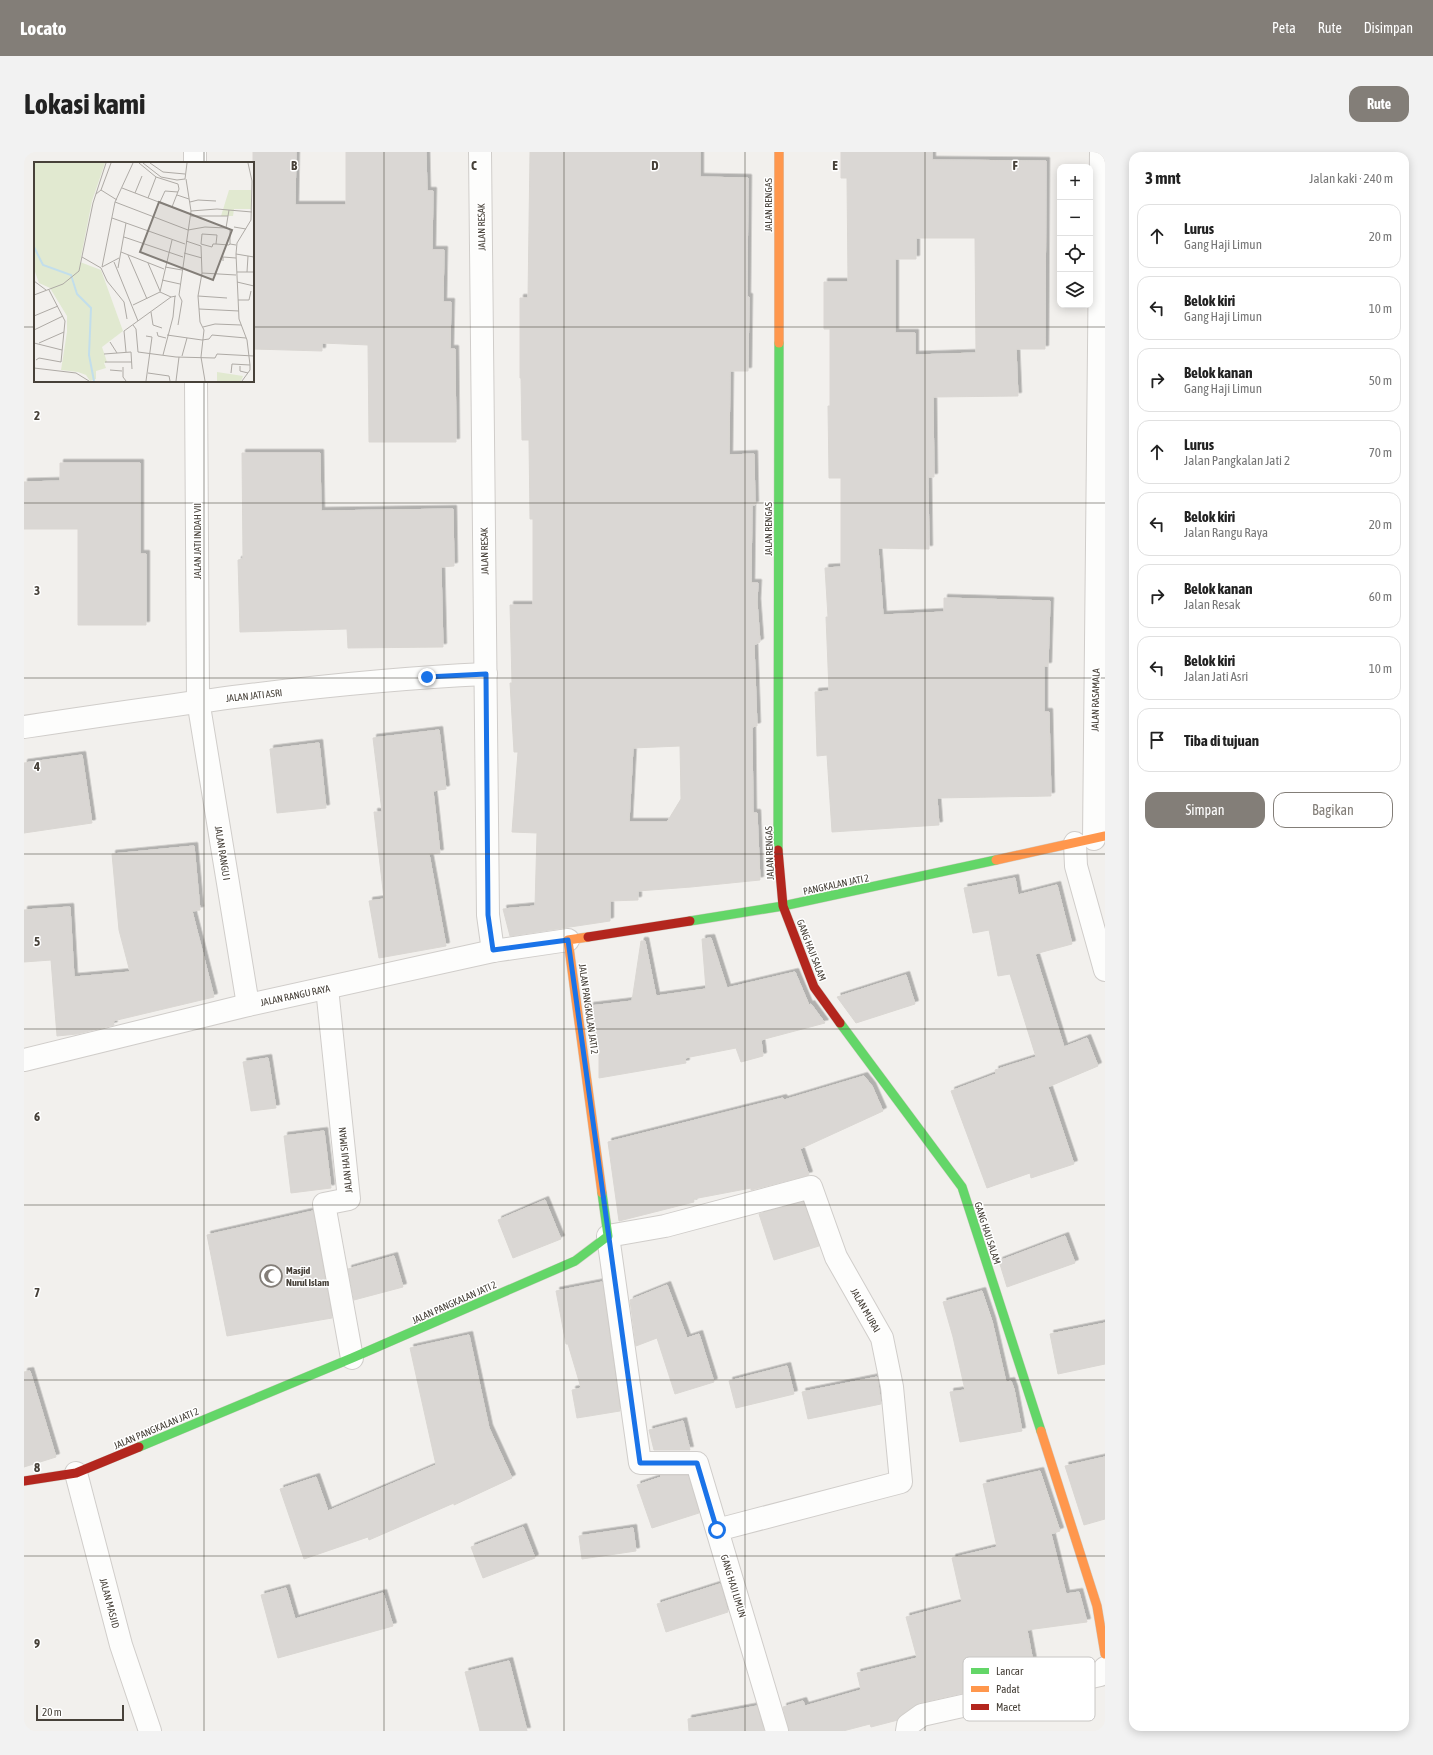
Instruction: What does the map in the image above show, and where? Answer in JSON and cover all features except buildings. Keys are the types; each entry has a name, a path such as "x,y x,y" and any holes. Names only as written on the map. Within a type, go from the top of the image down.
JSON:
{"street":[{"name":"JALAN RESAK","path":"480,152 488,915 493,950"},
{"name":"JALAN RENGAS","path":"779,152 778,846 783,906"},
{"name":"JALAN RASAMALA","path":"1102,164 1102,433 1092,840 1076,866 1105,970"},
{"name":"JALAN JATI INDAH VII","path":"196,382 198,700"},
{"name":"JALAN JATI ASRI","path":"24,727 198,700 427,677 486,674"},
{"name":"JALAN RANGU I","path":"198,700 248,1005"},
{"name":"PANGKALAN JATI 2","path":"568,940 783,906 1092,840"},
{"name":"GANG HAJI SALAM","path":"783,906 814,987 962,1187 1101,1605 1105,1654"},
{"name":"JALAN RANGU RAYA","path":"24,1060 248,1005 493,950 568,940"},
{"name":"JALAN PANGKALAN JATI 2","path":"24,1481 76,1473 352,1358 575,1261 608,1236 568,940"},
{"name":"JALAN HAJI SIMAN","path":"327,988 348,1199 324,1204 352,1358"},
{"name":"JALAN MURAI","path":"608,1236 665,1226 811,1188 836,1257 882,1338 892,1386 901,1482 717,1530"},
{"name":"GANG HAJI LIMUN","path":"608,1236 640,1463 697,1463 777,1731"},
{"name":"JALAN MASJID","path":"76,1473 121,1645 150,1731"},
{"path":"1095,1676 1100,1675 1105,1668"},
{"path":"907,1731 908,1725 922,1715 963,1706"}],"traffic: fast":[{"path":"778,850 779,343"},
{"path":"690,921 783,906 996,860"},
{"path":"840,1023 962,1187 1041,1431"},
{"path":"139,1447 352,1358 575,1261 608,1236 602,1193"}],"traffic: slow":[{"path":"779,152 779,343"},
{"path":"996,860 1105,836"},
{"path":"588,937 568,940 602,1193"},
{"path":"1041,1431 1097,1606 1105,1654"}],"traffic: jam":[{"path":"778,850 783,906 814,987 840,1023"},
{"path":"588,937 690,921"},
{"path":"24,1481 76,1473 139,1447"}],"place":[{"name":"Masjid Nurul Islam","path":"271,1276"}],"route":[{"path":"427,677 486,674 488,915 493,950 568,940 640,1463 697,1463 717,1530"}]}
